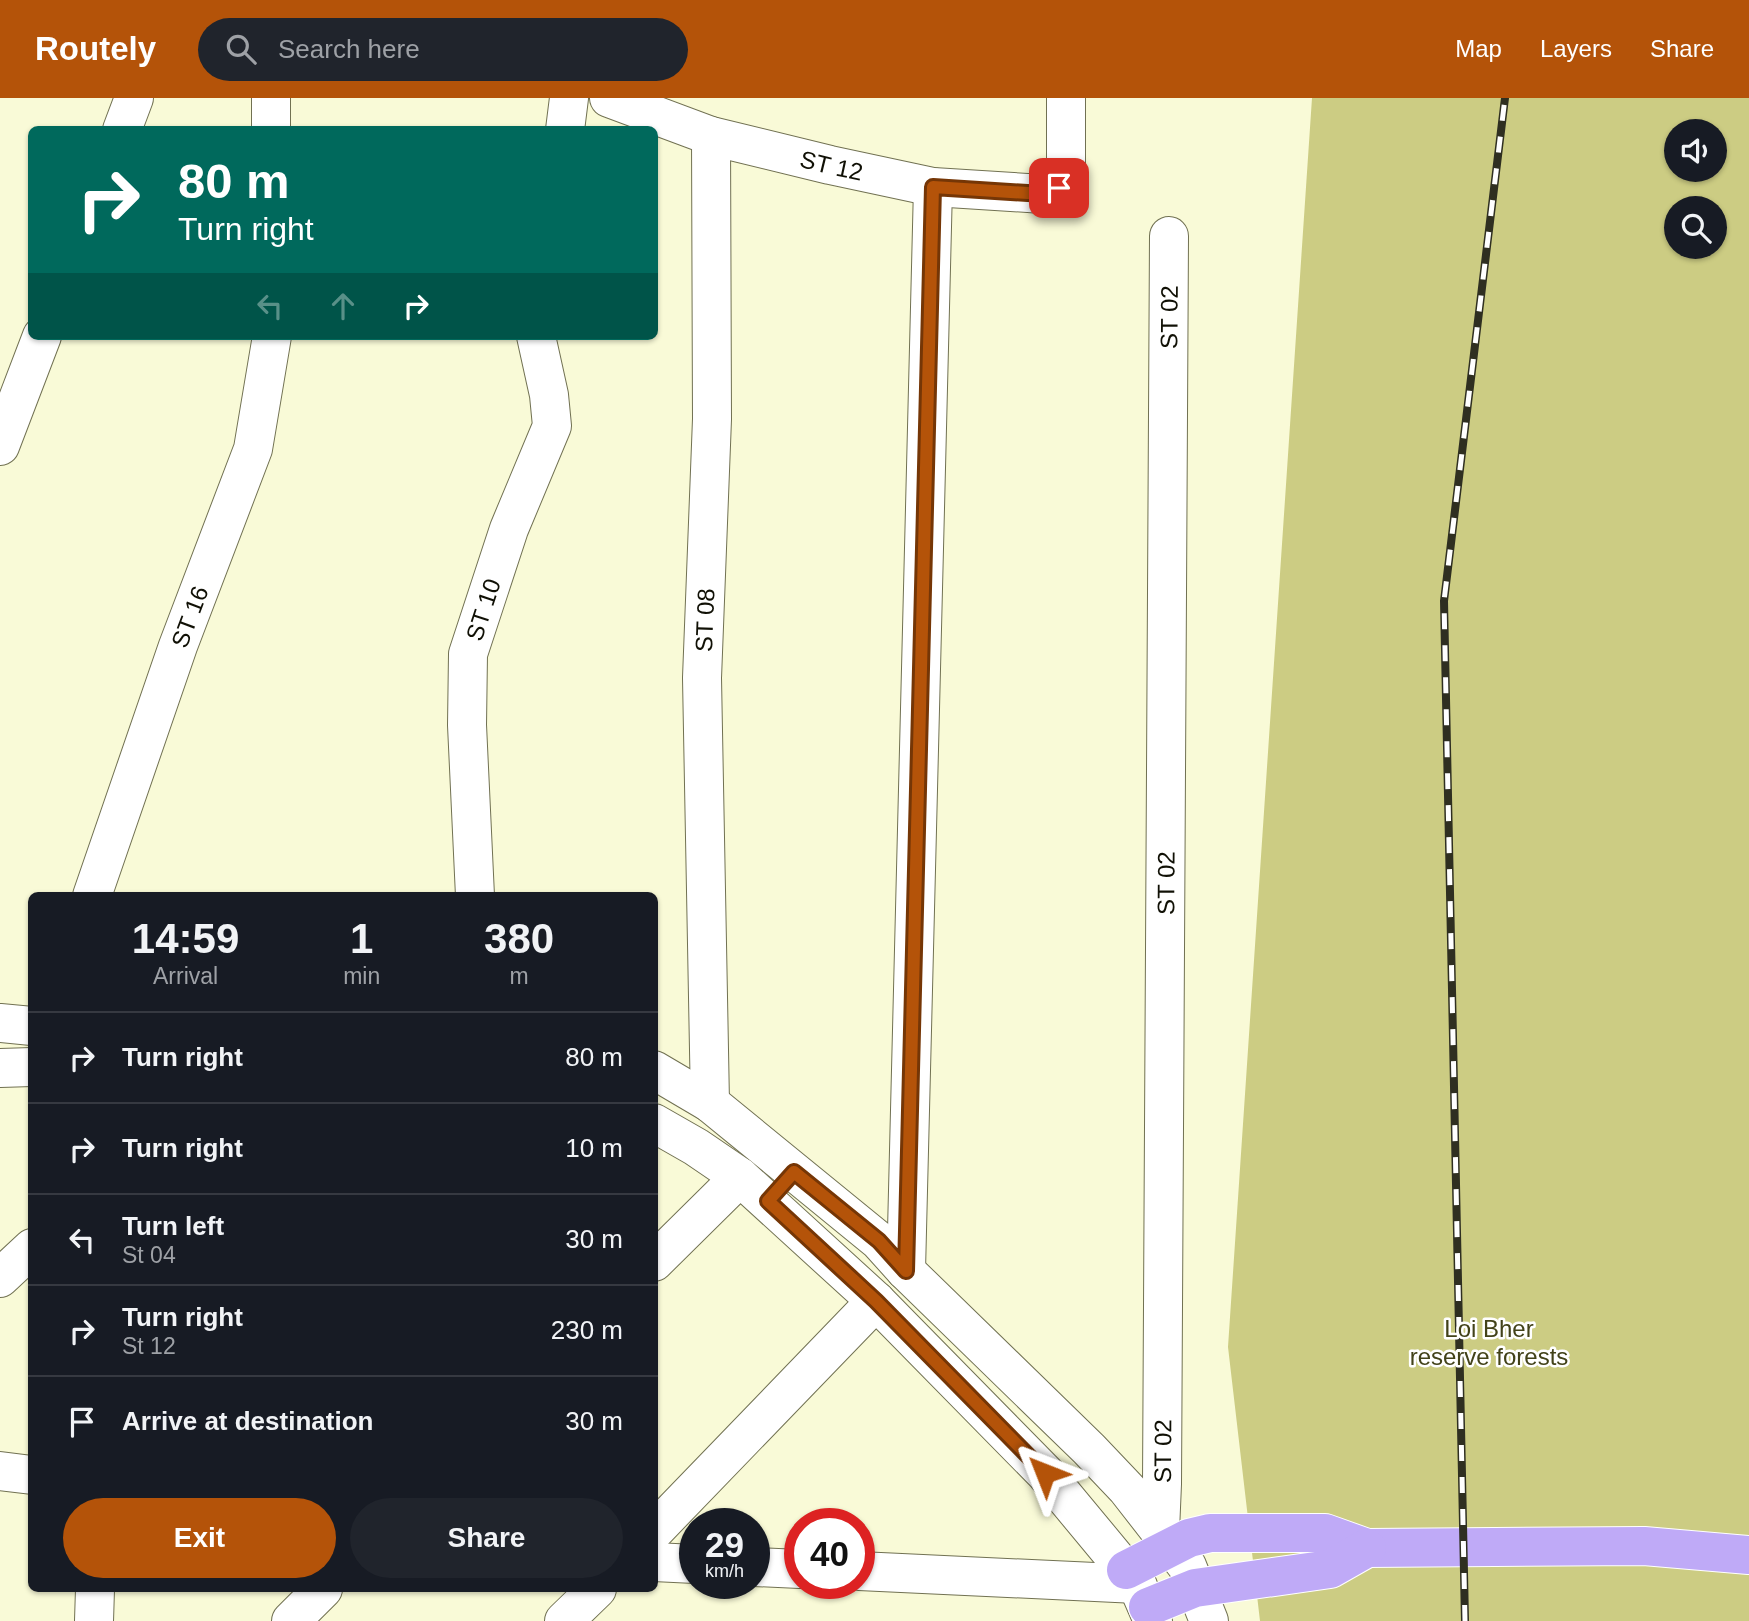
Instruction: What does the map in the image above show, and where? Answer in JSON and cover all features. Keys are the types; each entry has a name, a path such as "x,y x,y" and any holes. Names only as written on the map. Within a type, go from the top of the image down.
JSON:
{"highway":[{"path":"1367,1548 1331,1569 1202,1604 1141,1596 1165,1538 1189,1538 1210,1533 1325,1532 1367,1548 1644,1546 1749,1555"}],"street":[{"path":"124,126 134,98"},
{"path":"271,98 271,126"},
{"path":"566,126 569,98"},
{"name":"ST 12","path":"609,98 711,136 830,166 933,187 1043,194 1059,188 1066,170 1066,98"},
{"name":"ST 08","path":"710,1103 702,678 712,419 711,136"},
{"path":"906,1271 933,187"},
{"name":"ST 02","path":"1165,1538 1163,1484 1169,236"},
{"path":"0,446 40,340"},
{"name":"ST 16","path":"93,892 178,646 253,449 272,340"},
{"name":"ST 10","path":"475,892 467,725 468,654 509,529 552,426 537,340"},
{"path":"0,1023 28,1026"},
{"path":"0,1069 28,1068"},
{"path":"658,1072 710,1103 879,1241 906,1271 1127,1489 1187,1566 1202,1604"},
{"path":"658,1125 696,1147 754,1189 876,1301 1045,1473 1141,1596"},
{"path":"658,1259 754,1189 794,1172"},
{"path":"0,1278 28,1252"},
{"path":"658,1527 876,1301"},
{"path":"0,1471 28,1474"},
{"path":"658,1562 679,1563"},
{"path":"875,1572 1141,1596"},
{"path":"94,1621 95,1592"},
{"path":"291,1621 320,1592"},
{"path":"564,1621 594,1592"}],"green space":[{"name":"Loi Bher reserve forests","path":"1312,98 1749,98 1749,1621 1260,1621 1228,1347"}],"railway":[{"path":"1465,1621 1444,601 1505,98"}],"route":[{"path":"1045,1473 876,1301 768,1201 794,1172 879,1241 906,1271 933,187 1043,194 1059,188"}]}
